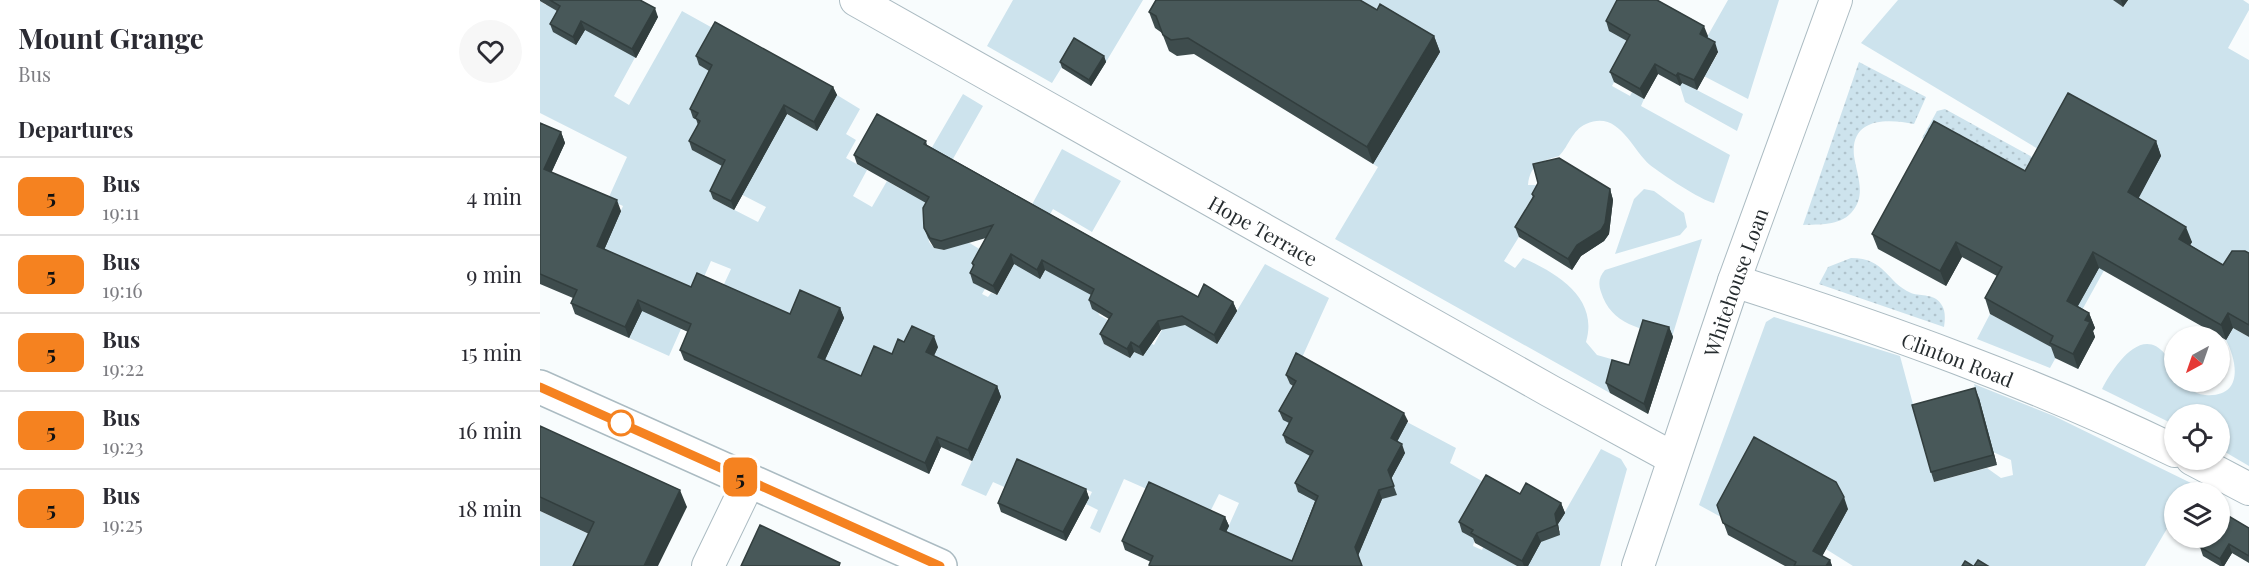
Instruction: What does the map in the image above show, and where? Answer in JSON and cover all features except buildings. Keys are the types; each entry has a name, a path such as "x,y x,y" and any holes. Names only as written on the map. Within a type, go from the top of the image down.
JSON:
{"street":[{"name":"Hope Terrace","path":"856,0 1550,392 1674,458"},
{"name":"Whitehouse Loan","path":"1638,566 1734,281 1836,0"},
{"name":"Clinton Road","path":"1734,281 1959,357 2109,419 2164,446"},
{"path":"540,387 940,566"},
{"path":"2213,470 2249,489"},
{"path":"708,566 749,481"}],"shaded area":[{"path":"549,0 585,29 618,48 644,41 614,96 629,105 682,11 718,31 699,65 817,131 837,95 860,109 846,134 856,140 846,158 867,170 853,196 872,207 887,181 906,192 963,94 983,106 924,210 929,242 934,248 944,250 958,236 986,253 973,282 985,289 982,294 988,297 991,293 997,295 1019,255 1059,277 1080,239 1099,315 1115,324 1104,344 1130,358 1134,352 1143,356 1150,343 1154,345 1165,324 1189,315 1217,344 1265,264 1329,298 1290,384 1299,390 1295,427 1316,460 1321,505 1296,566 1222,541 1239,503 1219,494 1208,516 1124,479 1100,533 1090,528 1098,510 1086,504 1092,492 1074,484 1071,490 1011,490 993,482 986,496 961,485 1001,397 913,400 937,348 865,387 787,343 720,293 731,269 711,261 669,356 629,338 597,265 623,206 608,199 627,157 540,113 540,1 546,5","holes":["721,184 766,207 758,222 713,199"]},
{"path":"1013,0 1143,0 1106,62 1076,44 1052,83 987,46"},
{"path":"1339,0 1627,0 1634,45 1612,86 1630,96 1632,92 1644,99 1641,106 1730,155 1714,203 1691,192 1650,165 1623,132 1615,126 1597,121 1586,124 1577,130 1559,156 1538,164 1531,172 1528,185 1540,185 1538,206 1504,261 1515,268 1523,258 1561,280 1581,300 1588,326 1586,342 1597,355 1636,366 1616,371 1610,393 1335,239 1378,167 1373,164"},
{"path":"1728,0 1779,0 1748,99 1698,73 1691,87 1743,114 1737,131 1685,102 1680,86 1692,64 1707,72 1718,53 1703,44"},
{"path":"1898,0 2114,0 2123,7 2128,0 2243,0 2249,4 2249,10 2228,48 2249,60 2249,266 2230,279 2185,254 2192,242 2133,218 2050,368 1977,339 1990,314 2039,340 2048,155 1861,43"},
{"path":"1859,62 1926,97 1914,124 1883,122 1864,127 1858,134 1854,143 1854,156 1860,193 1859,200 1851,213 1835,222 1803,225"},
{"path":"1945,109 2045,164 2032,187 1922,138 1937,111"},
{"path":"1062,149 1121,181 1092,232 1053,209 1047,220 1029,210"},
{"path":"1644,189 1654,191 1684,213 1687,227 1680,235 1615,254 1634,199"},
{"path":"1702,239 1672,337 1629,324 1612,312 1600,286 1600,278 1605,270"},
{"path":"1851,258 1863,259 1879,266 1896,283 1911,293 1935,298 1943,306 1944,327 1819,284 1828,267"},
{"path":"1774,317 1900,356 1934,482 1987,468 2001,478 2013,475 2011,460 1993,452 1974,384 2054,416 2189,482 2164,482 2164,534 2145,566 1853,566 1813,541 1831,539 1848,509 1721,517 1699,505 1766,322"},
{"path":"2233,328 2249,337 2249,466 2230,455 2230,404 2164,404 2164,420 2102,389 2128,353 2146,344 2156,346 2164,353 2164,392 2195,392 2205,395 2230,392 2235,368 2230,349 2230,333"},
{"path":"1407,422 1456,448 1450,463 1489,485 1473,546 1482,550 1484,545 1517,566 1317,566 1357,522 1391,479 1394,447"},
{"path":"1601,449 1621,459 1627,469 1600,566 1519,566 1545,536 1560,531 1558,524"},
{"path":"540,511 593,536 587,566 540,566"}],"bus line":[{"name":"5","path":"540,387 940,566"}]}
